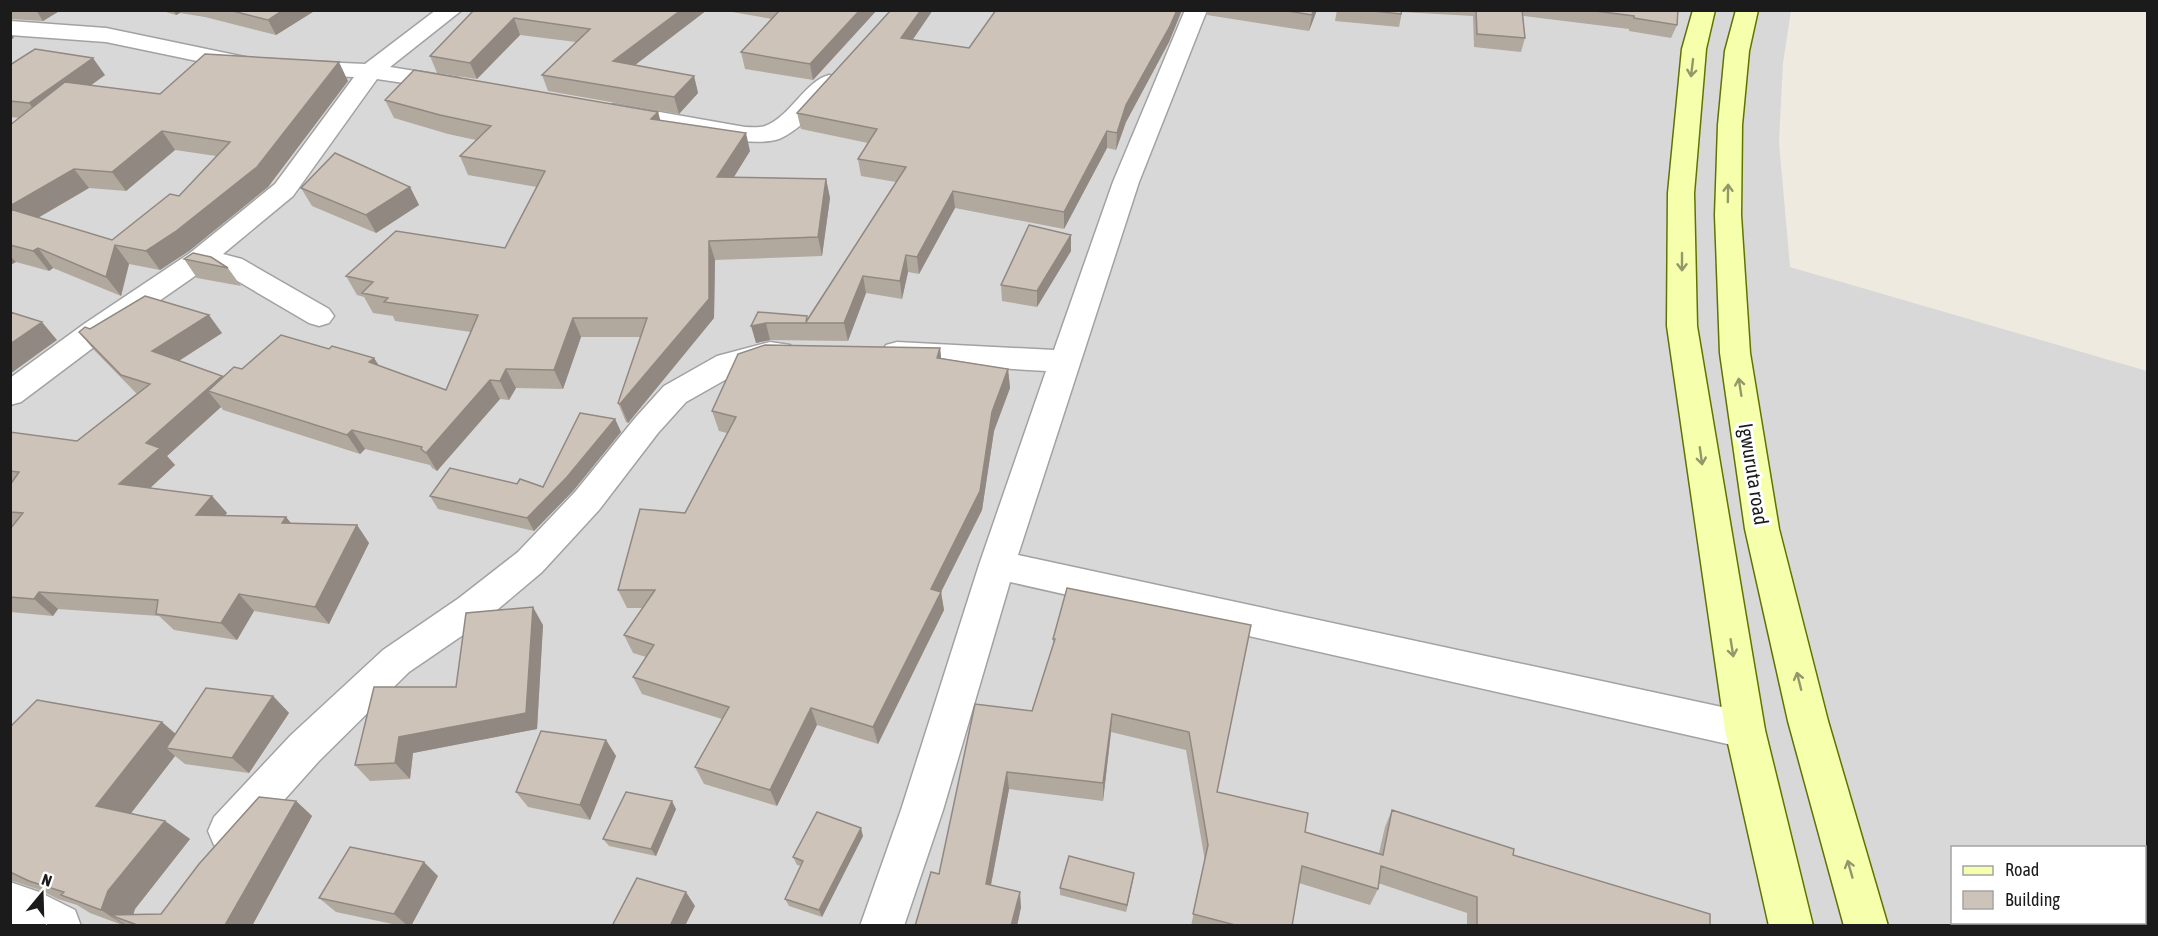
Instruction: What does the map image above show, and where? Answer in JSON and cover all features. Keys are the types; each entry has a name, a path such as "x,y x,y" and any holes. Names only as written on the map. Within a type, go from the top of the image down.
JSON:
{"main road":[{"path":"1704,10 1694,50 1681,193 1682,326 1745,730 1791,926"},
{"name":"Igwuruta road","path":"1747,10 1737,51 1730,125 1728,215 1735,353 1762,529 1808,721 1866,926"}],"street":[{"path":"882,926 922,810 997,565 1126,182 1196,10"},
{"path":"10,394 95,331 200,259 284,190 371,71 448,11"},
{"path":"10,28 106,34 176,51 246,64 371,71 476,87"},
{"path":"591,106 745,135 771,133 799,114 846,64"},
{"path":"200,259 232,266 319,316"},
{"path":"861,351 1065,361"},
{"path":"209,853 305,748 396,661 472,609 530,562 587,501 647,425 675,394 728,364 770,352 816,352"},
{"path":"997,565 1745,730"},
{"path":"10,903 24,907 59,926"}],"shaded area":[{"path":"10,11 1791,11 1783,63 1779,142 1790,267 2147,371 2147,925 11,925"}],"building":[{"path":"229,10 283,10 268,20"},
{"path":"474,10 681,10 613,61 694,76 674,97 542,75 590,29 514,18 470,63 430,56"},
{"path":"780,10 860,10 810,64 741,52"},
{"path":"891,10 921,10 901,38 969,48 996,10 1177,10 1126,105 1117,133 1107,131 1064,212 953,191 917,257 906,255 900,281 863,276 844,323 766,323 751,326 758,312 807,316 806,322 906,167 858,159 877,129 797,113"},
{"path":"1282,10 1313,10 1312,15"},
{"path":"1364,10 1402,10 1401,14"},
{"path":"1476,10 1522,10 1525,38 1477,34"},
{"path":"1587,10 1678,10 1677,25 1634,18 1634,16"},
{"path":"35,49 93,58 29,103 10,101 10,65"},
{"path":"205,54 339,62 257,167 175,232 146,251 115,245 106,277 38,248 33,251 10,245 10,209 112,240 170,194 179,196 230,142 162,131 112,172 74,169 10,206 10,125 65,82 160,94"},
{"path":"414,70 658,112 651,119 746,133 717,177 826,179 818,237 709,241 709,299 620,404 618,403 647,318 573,318 554,370 506,369 500,381 490,380 426,453 421,449 422,447 352,430 347,435 208,391 234,367 242,369 281,335 329,349 332,346 374,358 369,362 446,390 478,315 384,302 388,298 362,293 373,282 346,276 396,231 505,248 545,171 460,156 491,126 385,100"},
{"path":"335,153 410,187 366,215 301,188"},
{"path":"1029,225 1071,235 1037,291 1001,285"},
{"path":"193,253 211,257 228,268 184,259"},
{"path":"145,296 209,315 152,351 222,376 146,443 160,448 119,484 212,496 196,515 286,517 282,523 357,525 315,607 239,594 221,623 156,614 158,600 39,592 34,599 10,597 10,529 23,513 10,512 10,485 19,472 10,471 10,432 77,441 150,384 121,375 79,332 85,327 90,329"},
{"path":"10,312 42,322 10,344"},
{"path":"765,345 940,348 937,358 1008,369 992,412 980,491 931,589 941,592 873,727 811,708 770,790 695,767 729,707 633,677 654,645 624,635 655,590 618,590 640,509 685,513 736,417 712,411 738,354"},
{"path":"580,413 615,419 567,477 527,518 430,496 450,468 517,484 520,479 543,487"},
{"path":"1067,588 1251,625 1217,792 1308,813 1305,832 1383,855 1392,810 1514,849 1513,855 1710,914 1710,926 1477,926 1477,897 1381,866 1378,889 1302,866 1292,926 1239,926 1193,914 1208,845 1189,732 1112,714 1103,783 1007,772 986,884 1020,892 1011,926 915,926 931,872 939,874 975,704 1032,711 1055,639 1053,639"},
{"path":"533,607 526,713 399,737 395,763 355,765 374,687 456,687 466,613"},
{"path":"206,688 273,696 232,758 166,748"},
{"path":"37,700 162,722 96,806 165,821 108,891 101,910 61,895 64,892 29,881 10,872 10,727"},
{"path":"541,731 606,740 580,805 516,792"},
{"path":"626,792 672,801 651,849 603,839"},
{"path":"259,797 296,801 225,925 238,926 140,926 110,915 161,914 199,864"},
{"path":"817,812 861,828 819,910 785,899 803,861 793,857"},
{"path":"350,847 424,862 394,914 319,898"},
{"path":"1069,856 1134,873 1127,905 1060,888"},
{"path":"637,878 686,892 670,926 612,926"},
{"path":"2146,884 2148,884 2148,926 2032,926 2032,924 2146,924"}]}
